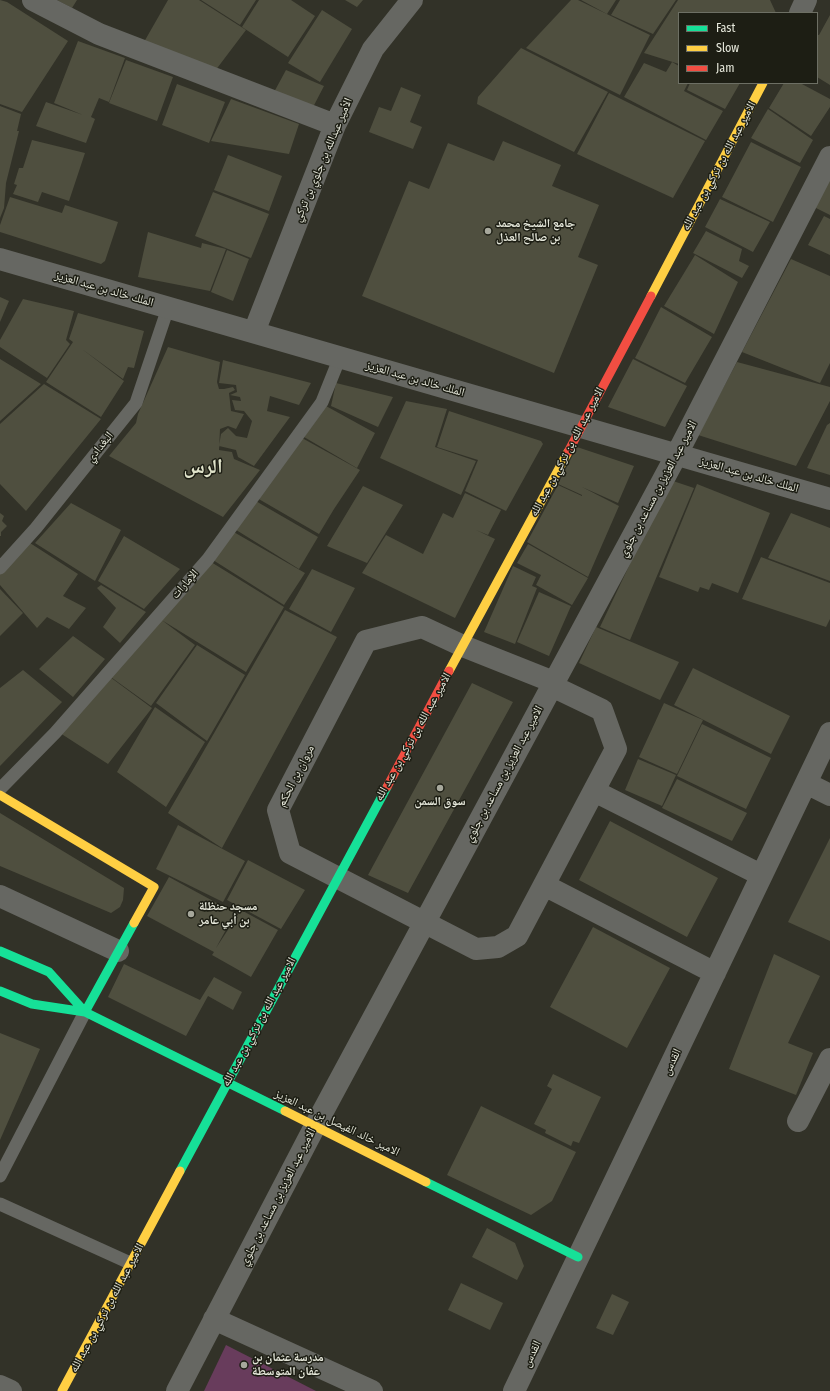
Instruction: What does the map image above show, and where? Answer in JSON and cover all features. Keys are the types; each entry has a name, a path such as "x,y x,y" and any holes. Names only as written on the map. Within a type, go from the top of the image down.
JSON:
{"street":[{"path":"33,0 99,34 335,125"},
{"name":"الأمير عبدالله بن جلوي بن تركي","path":"254,332 335,125 373,49 412,0"},
{"path":"800,12 806,0"},
{"name":"الامير عبد الله بن تركي بن عبد الله","path":"62,1391 337,878 582,427 762,84"},
{"name":"الامير عبد العزيز بن مساعد بن جلوي","path":"177,1391 315,1126 677,454 830,157"},
{"name":"الملك خالد بن عبد العزيز","path":"0,259 830,498"},
{"name":"مروان بن الحكم","path":"422,627 463,646 546,679 552,686 602,710 616,749 518,936 498,946 476,949 290,853 278,810 366,641 422,627"},
{"name":"القدس","path":"514,1391 830,733"},
{"path":"806,783 830,795"},
{"path":"594,791 762,875"},
{"path":"0,794 154,887 85,1012"},
{"path":"544,885 715,973"},
{"path":"0,896 118,951"},
{"name":"الامير خالد الفيصل بن عبد العزيز","path":"0,951 49,972 85,1012"},
{"name":"الامير خالد الفيصل بن عبد العزيز","path":"0,991 32,1004 85,1012 578,1257"},
{"path":"798,1121 830,1059"},
{"path":"214,1319 372,1391"},
{"path":"0,1386 11,1391"}],"lane":[{"name":"البغدادي","path":"0,568 36,528 136,403 168,308"},
{"name":"الإمارات","path":"0,789 55,733 208,559 322,402 340,357"},
{"path":"0,1176 85,1012"},
{"path":"0,1204 130,1263"}],"shaded area":[{"name":"مدرسة عثمان بن عفان المتوسطة","path":"226,1345 316,1391 204,1391"}],"building":[{"path":"0,0 7,2 68,41 22,112 0,104"},
{"path":"57,0 77,0 72,8"},
{"path":"168,0 199,0 246,30 215,71 144,42"},
{"path":"201,0 256,0 240,25"},
{"path":"259,0 291,0 315,16 288,57 242,27"},
{"path":"345,0 363,0 357,7"},
{"path":"571,0 578,0 650,35 620,95 526,48"},
{"path":"581,0 616,0 607,14"},
{"path":"620,0 676,0 653,34 611,15"},
{"path":"678,0 770,0 776,12 678,12 678,64 644,53"},
{"path":"322,10 352,29 320,82 288,63"},
{"path":"830,15 830,85 818,78 819,35"},
{"path":"78,41 125,58 109,102 99,98 91,117 95,119 86,143 36,126 46,102 83,115 54,103"},
{"path":"521,48 608,92 574,152 477,104 478,97"},
{"path":"126,60 173,77 157,121 109,103"},
{"path":"672,62 678,65 678,84 688,84 684,91 723,111 706,140 624,97 644,63 666,72"},
{"path":"286,70 324,86 311,111 273,94"},
{"path":"177,84 225,102 209,143 162,125"},
{"path":"690,84 739,84 725,109 687,90"},
{"path":"783,84 802,84 830,99 830,107 811,136 769,108"},
{"path":"401,87 421,95 410,122 422,127 413,149 369,132 379,107 391,111"},
{"path":"609,93 705,141 673,198 577,154"},
{"path":"231,99 299,124 289,154 211,141"},
{"path":"0,106 21,114 17,131 19,131 6,183 4,208 0,218"},
{"path":"768,109 813,140 800,163 751,138"},
{"path":"32,140 85,153 69,201 42,192 38,202 13,194 17,185 14,184 19,168 23,168"},
{"name":"جامع الشيخ محمد بن صالح العذل","path":"503,141 561,165 552,186 599,205 578,257 598,265 554,373 362,296 409,181 429,189 448,143 494,161"},
{"path":"751,142 801,167 773,222 722,197"},
{"path":"228,155 282,176 269,211 214,190"},
{"path":"830,175 830,215 814,207"},
{"path":"213,192 269,214 251,258 195,236"},
{"path":"10,197 62,213 65,205 118,222 105,261 101,264 0,232 0,225"},
{"path":"720,199 770,222 753,252 705,227"},
{"path":"824,216 830,219 830,255 808,245"},
{"path":"706,231 742,249 739,261 749,266 742,278 693,253"},
{"path":"148,232 201,248 202,243 226,249 210,291 138,277"},
{"path":"227,250 249,259 233,301 211,292"},
{"path":"695,255 738,282 714,334 664,306"},
{"path":"791,259 830,276 830,363 820,383 742,352"},
{"path":"0,297 9,301 0,322"},
{"path":"23,299 74,311 66,340 70,344 47,378 0,347 0,340"},
{"path":"661,307 712,337 685,383 635,358"},
{"path":"78,313 144,331 134,368 128,367 123,379 82,349 124,381 101,417 46,382 73,342 69,339"},
{"path":"168,347 220,362 217,382 219,389 233,387 235,390 229,393 231,411 244,414 236,429 228,426 220,429 219,450 232,452 234,459 260,470 223,517 109,456 136,423 138,414"},
{"path":"0,359 41,384 0,421"},
{"path":"633,359 687,386 665,427 608,407"},
{"path":"223,360 311,383 299,405 270,396 267,411 290,417 254,466 238,457 236,450 219,446 221,434 228,428 236,436 247,438 252,421 244,411 235,410 232,400 241,401 240,397 230,395 237,392 236,385 219,383"},
{"path":"737,362 830,387 830,401 796,466 698,435"},
{"path":"336,383 393,397 378,427 331,406"},
{"path":"44,384 101,419 26,511 0,484 0,424"},
{"path":"406,401 447,409 435,447 476,461 461,495 380,458"},
{"path":"326,406 375,433 357,468 304,437"},
{"path":"449,411 541,441 543,444 506,511 465,491 478,460 437,447"},
{"path":"830,423 830,475 807,468 827,425"},
{"path":"302,438 360,470 319,534 257,498"},
{"path":"577,447 634,466 618,503 582,487 619,506 588,577 527,542 558,485 582,496 558,484"},
{"path":"670,480 694,488 630,640 600,627"},
{"path":"697,484 770,513 738,593 712,583 709,590 700,587 698,592 659,577"},
{"path":"363,486 403,505 367,563 327,546"},
{"path":"465,493 501,510 488,535 476,530 495,539 455,618 362,573 386,535 423,554 443,513 453,518"},
{"path":"254,500 318,537 299,569 233,528"},
{"path":"71,503 121,530 95,581 35,543"},
{"path":"0,513 4,516 2,521 7,526 1,532 1,536 0,536"},
{"path":"791,513 830,528 830,581 768,558"},
{"path":"232,531 305,573 284,605 213,560"},
{"path":"124,536 180,569 144,609 98,581"},
{"path":"30,543 78,574 63,596 86,608 69,629 47,617 37,628 0,585 0,574"},
{"path":"528,544 588,578 572,605 536,585 541,575 517,563"},
{"path":"761,557 830,583 830,619 826,627 742,599"},
{"path":"211,562 284,607 246,672 160,619"},
{"path":"513,566 536,577 532,586 537,588 515,644 484,632"},
{"path":"312,569 355,588 331,632 289,609"},
{"path":"101,585 146,612 120,643 103,627 116,608 97,588"},
{"path":"0,589 23,613 0,636"},
{"path":"539,592 571,606 549,656 517,642"},
{"path":"285,610 337,637 222,848 168,813"},
{"path":"159,618 195,645 151,706 108,675"},
{"path":"596,627 679,662 660,700 579,663"},
{"path":"73,636 105,659 73,697 39,669"},
{"path":"197,645 245,675 207,741 156,703"},
{"path":"693,668 790,716 771,754 674,705"},
{"path":"23,670 62,702 0,766 0,688"},
{"path":"110,677 152,708 108,764 60,733"},
{"name":"سوق السمن","path":"472,683 513,702 408,893 368,875"},
{"path":"664,703 703,720 677,774 639,757"},
{"path":"155,707 205,742 166,807 117,772"},
{"path":"702,724 771,758 746,809 677,776"},
{"path":"638,759 676,775 662,806 625,790"},
{"path":"677,779 747,813 732,841 662,808"},
{"path":"0,813 124,888 123,900 120,907 111,913 0,866"},
{"path":"610,821 718,878 687,937 579,880"},
{"path":"178,825 245,861 223,902 156,869"},
{"path":"830,838 830,941 788,922"},
{"path":"248,860 305,890 281,929 227,900"},
{"path":"169,877 235,913 216,948 241,910 278,930 251,977 212,955 214,952 147,916"},
{"path":"593,927 670,968 627,1048 550,1007"},
{"path":"774,954 820,976 788,1043 813,1053 796,1095 729,1069"},
{"path":"124,964 200,1000 214,977 242,992 233,1010 208,996 186,1036 108,997"},
{"path":"0,1033 40,1049 0,1140"},
{"path":"553,1074 601,1097 579,1143 573,1141 571,1146 545,1133 546,1130 534,1124 552,1089 547,1086"},
{"path":"481,1106 576,1152 552,1201 531,1215 447,1175"},
{"path":"487,1228 515,1243 524,1266 517,1280 472,1257"},
{"path":"461,1283 503,1303 490,1330 448,1310"},
{"path":"612,1294 629,1302 613,1335 596,1328"}],"traffic: fast":[{"path":"180,1171 387,787"},
{"path":"85,1012 134,923"},
{"path":"0,951 49,972 85,1012"},
{"path":"0,991 32,1004 85,1012 285,1111"},
{"path":"426,1182 578,1257"}],"traffic: slow":[{"path":"651,296 762,84"},
{"path":"449,671 568,452"},
{"path":"0,795 154,887 134,923"},
{"path":"285,1111 426,1182"},
{"path":"62,1391 180,1171"}],"traffic: jam":[{"path":"568,452 651,296"},
{"path":"387,787 449,671"}],"place":[{"name":"جامع الشيخ محمد بن صالح العذل","path":"488,231"},
{"name":"سوق السمن","path":"440,788"},
{"name":"مسجد حنظلة بن أبي عامر","path":"191,914"},
{"name":"مدرسة عثمان بن عفان المتوسطة","path":"244,1365"}],"district":[{"name":"الرس","path":"203,467"}]}
